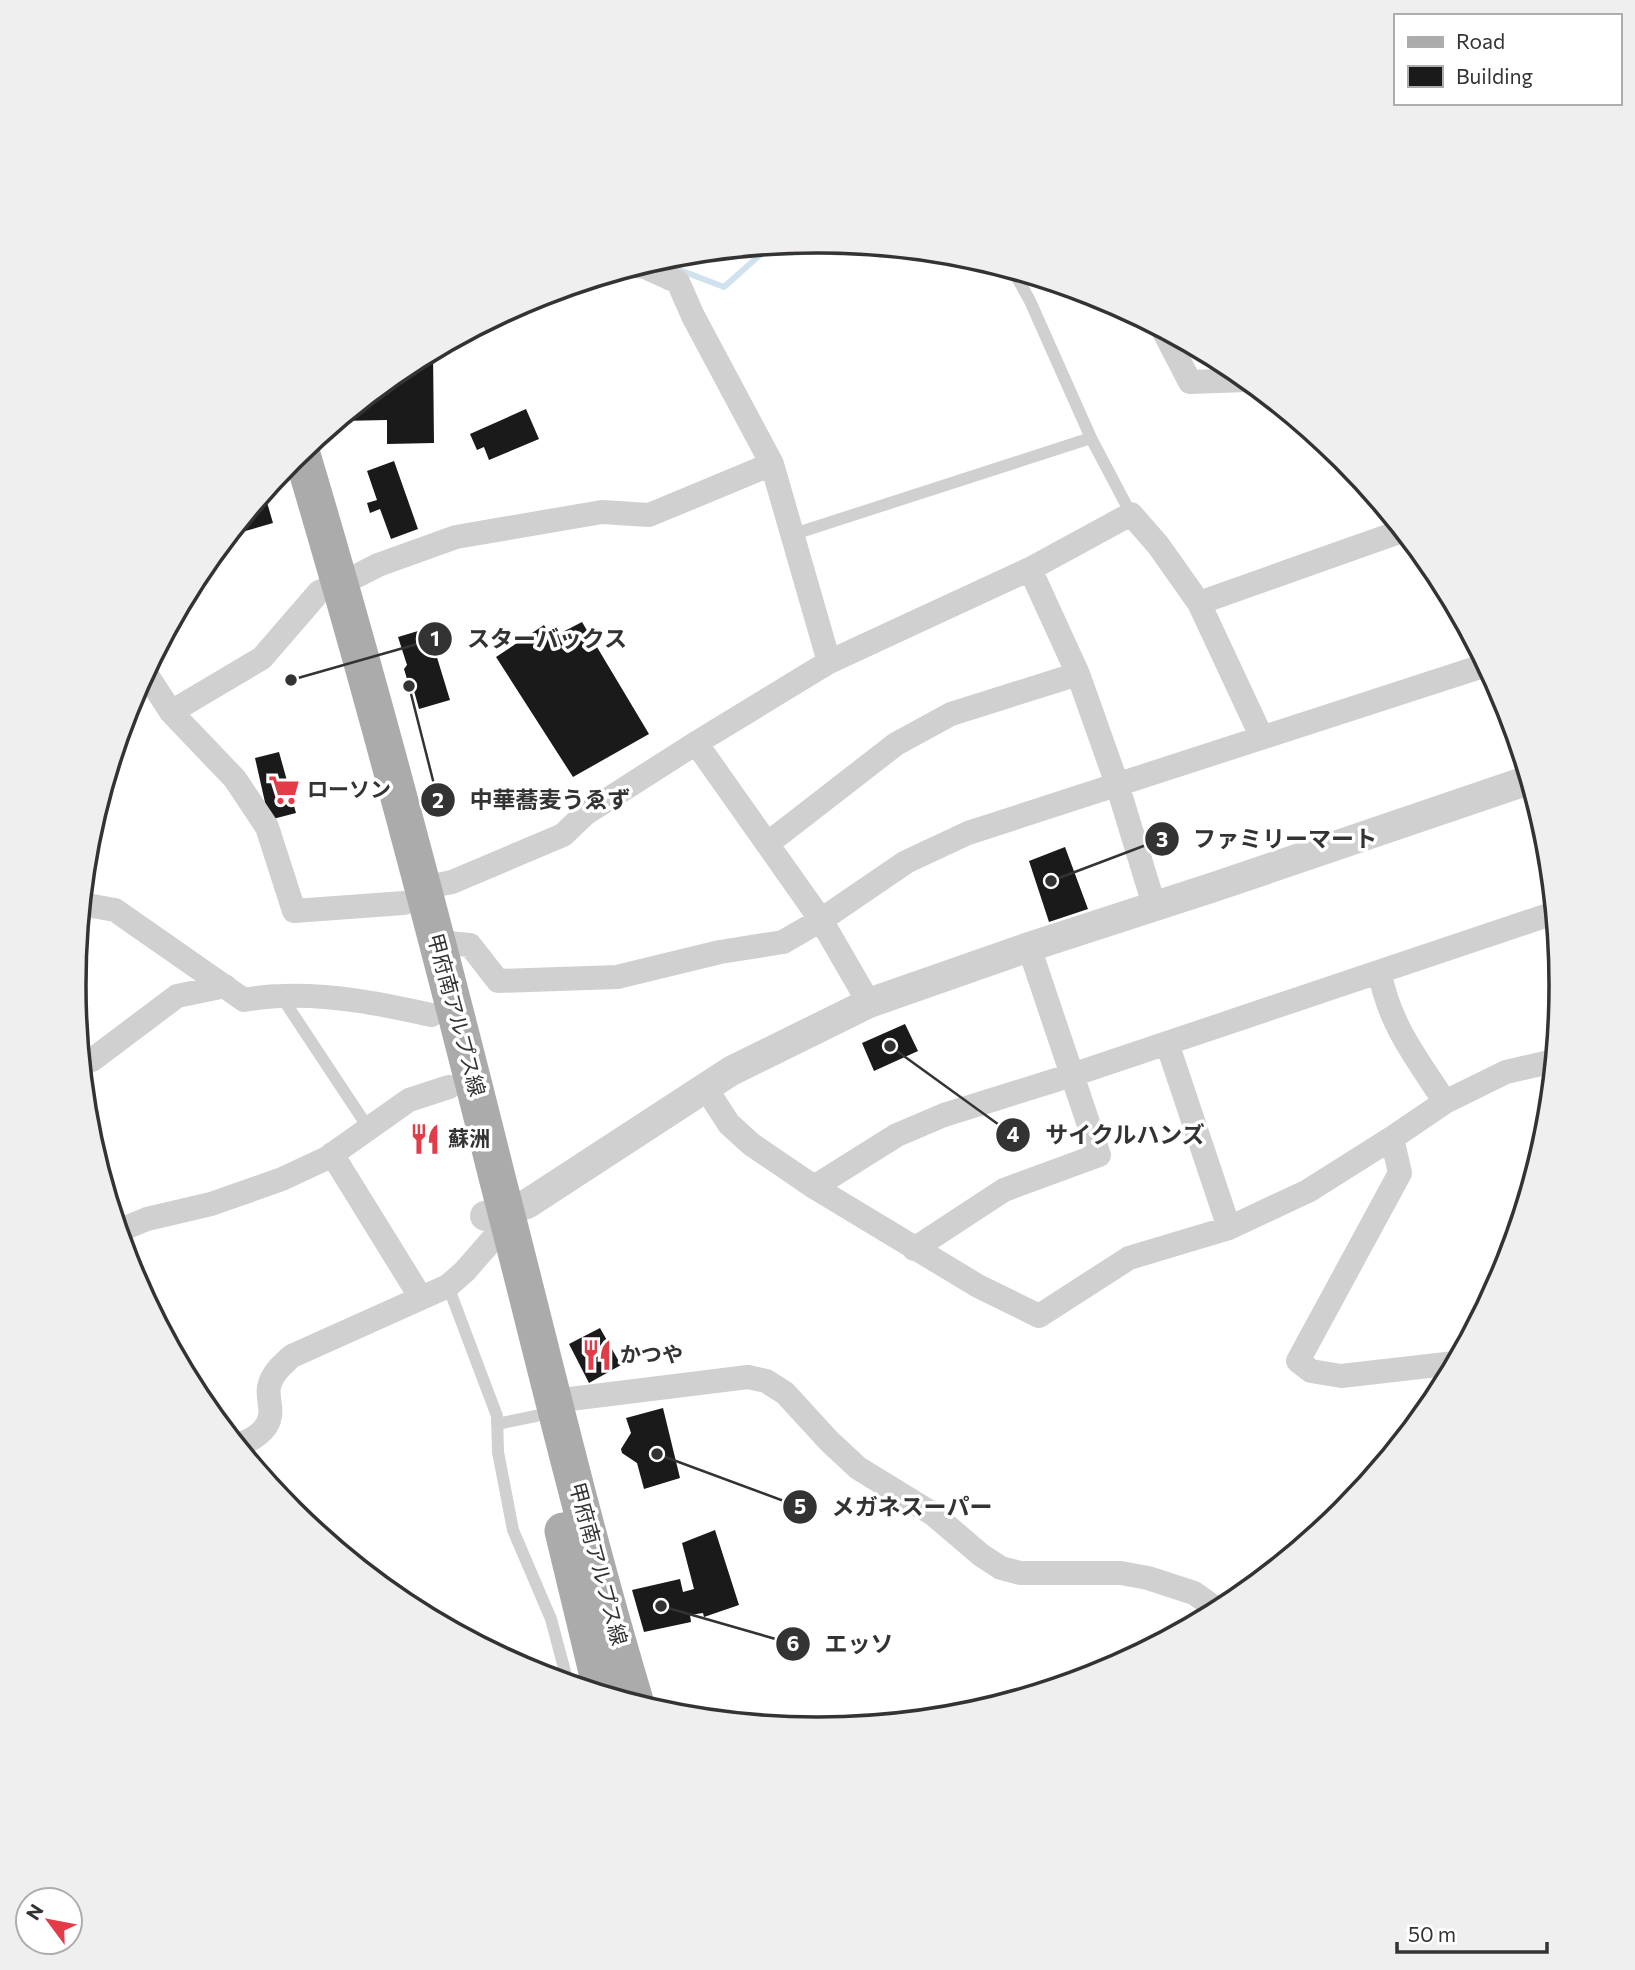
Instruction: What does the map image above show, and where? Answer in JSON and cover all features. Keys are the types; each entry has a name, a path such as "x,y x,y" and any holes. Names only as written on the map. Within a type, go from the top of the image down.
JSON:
{"main road":[{"name":"甲府南アルプス線","path":"305,464 330,588 413,895 431,1016 449,1087 494,1222 545,1409 633,1693"},
{"name":"甲府南アルプス線","path":"289,480 330,588"},
{"name":"甲府南アルプス線","path":"413,895 437,942 494,1222"},
{"name":"甲府南アルプス線","path":"545,1409 600,1684"}],"street":[{"path":"655,272 678,282 693,316 772,464 829,662"},
{"path":"1171,344 1190,382 1229,381"},
{"path":"172,712 262,658 330,588 378,565 456,537 602,512 649,515 772,464"},
{"path":"152,682 172,712 235,779 267,827 294,911 413,895 452,882 563,835 585,814 829,662 1030,569 1131,514 1158,545 1199,603 1262,738"},
{"path":"1199,603 1393,534"},
{"path":"1030,569 1078,674 1117,785 1154,905"},
{"path":"437,942 470,945 498,981 617,977 720,952 783,942 821,920 906,862 968,833 1477,668"},
{"path":"766,844 897,744 951,714 1078,674"},
{"path":"696,743 821,920 869,1003"},
{"path":"246,1441 263,1431 270,1417 268,1389 274,1373 292,1356 448,1286 465,1271 494,1222 527,1204 731,1071 869,1003 1520,783"},
{"path":"90,906 115,910 244,1000 281,996 330,998 377,1003 431,1016"},
{"path":"814,1187 897,1135 944,1115 1072,1075 1546,916"},
{"path":"914,1249 1004,1190 1099,1155 1029,947"},
{"path":"1380,972 1384,996 1396,1025 1445,1102"},
{"path":"90,1060 177,996 225,986"},
{"path":"1167,1043 1229,1228"},
{"path":"705,1087 729,1124 751,1144 914,1249 978,1286 1039,1316 1129,1258 1229,1228 1308,1191 1445,1102 1506,1072 1545,1063"},
{"path":"128,1227 147,1219 211,1205 282,1179 332,1154 409,1100 449,1087"},
{"path":"1392,1138 1400,1173 1298,1361 1311,1371 1341,1376 1440,1370"},
{"path":"332,1154 421,1298"},
{"path":"545,1409 748,1377 766,1381 785,1394 858,1468 933,1514 981,1555 1001,1568 1020,1573 1121,1573 1194,1592 1208,1603"}],"lane":[{"path":"1019,282 1091,438 1131,514"},
{"path":"791,535 1091,438"},
{"path":"281,996 369,1129"},
{"path":"448,1286 497,1416 498,1452 513,1530 551,1619 565,1672"},
{"path":"497,1424 545,1409"}],"building":[{"path":"433,363 434,443 387,444 387,420 352,421"},
{"path":"526,409 539,439 489,460 484,447 477,450 470,434"},
{"path":"394,461 418,529 391,539 380,509 370,513 367,503 377,500 367,471"},
{"path":"267,503 273,523 244,531"},
{"path":"582,622 649,734 573,777 496,657 544,625 551,638"},
{"path":"428,628 450,700 419,709 411,680 407,679 404,669 407,665 398,637"},
{"path":"279,752 296,813 269,820 255,758"},
{"path":"1065,847 1088,909 1049,922 1029,861"},
{"path":"905,1024 918,1051 874,1071 862,1043"},
{"path":"600,1328 621,1365 589,1383 569,1344"},
{"path":"663,1408 680,1478 644,1489 637,1463 622,1453 621,1449 631,1433 626,1418"},
{"path":"715,1530 739,1605 704,1617 703,1613 690,1615 691,1622 644,1632 632,1590 680,1579 683,1592 694,1589 682,1543"}],"waterway":[{"path":"677,269 724,287 758,256"}],"place":[{"name":"スターバックス","path":"291,680"},
{"name":"中華蕎麦うゑず","path":"409,686"},
{"name":"ローソン","path":"284,790"},
{"name":"ファミリーマート","path":"1051,881"},
{"name":"サイクルハンズ","path":"890,1046"},
{"name":"蘇洲","path":"425,1139"},
{"name":"かつや","path":"597,1355"},
{"name":"メガネスーパー","path":"657,1454"},
{"name":"エッソ","path":"661,1606"}]}
